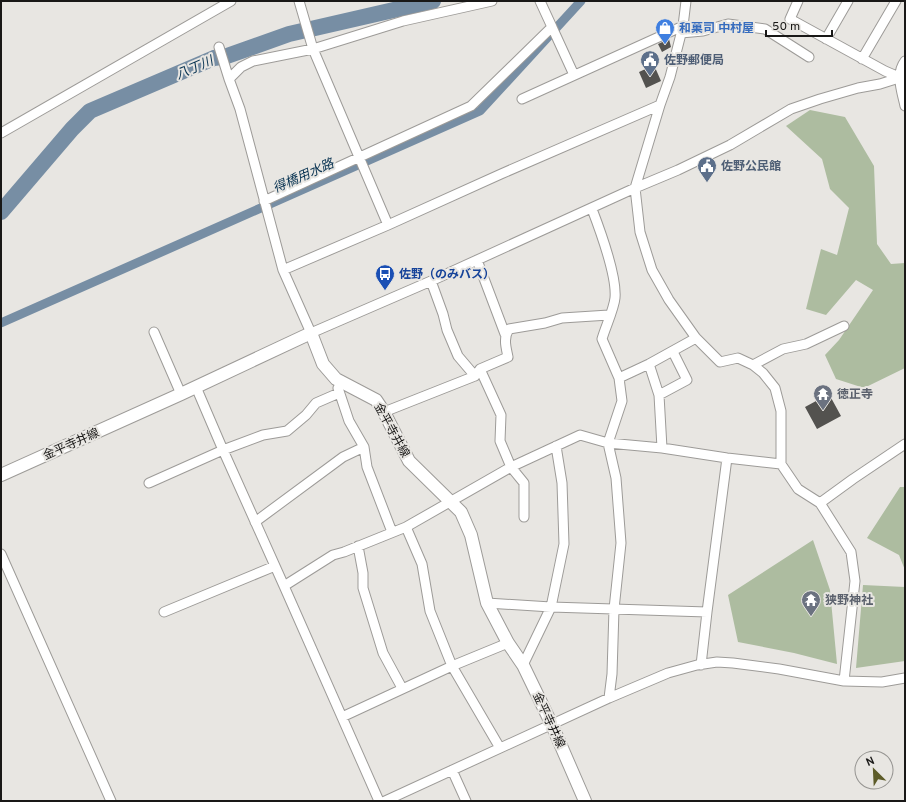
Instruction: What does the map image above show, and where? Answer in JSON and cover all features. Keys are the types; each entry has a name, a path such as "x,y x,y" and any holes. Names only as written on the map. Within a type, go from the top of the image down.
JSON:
{"main road":[{"name":"金平寺井線","path":"1,475 312,333 323,364 336,379 376,400 384,412 409,461 461,512 471,535 487,603 508,642 524,665 585,801"}],"street":[{"path":"1,133 231,1"},
{"path":"299,1 312,49 388,225"},
{"path":"230,79 241,67 253,61 312,49 403,21 492,1"},
{"path":"540,1 574,75"},
{"path":"686,1 682,30 670,77 635,188 640,232 652,270 669,300 696,338 720,362 738,358 753,365 764,373 774,388 782,411 781,464 798,489 820,503 850,552 855,581 844,680"},
{"path":"798,1 790,19 884,71 902,76"},
{"path":"826,39 848,1"},
{"path":"862,59 896,1"},
{"path":"522,99 574,75 682,30 703,31 728,24 765,28 809,57"},
{"path":"265,205 361,161 470,106 552,27"},
{"path":"219,47 240,109 283,270 312,333 678,170 730,145 797,107 858,88 880,84 902,76"},
{"path":"905,61 902,66 905,106"},
{"path":"283,270 660,106"},
{"path":"592,209 600,230 614,284 615,298 602,339 619,378 622,401 608,443 616,478 621,543 614,609 610,698"},
{"path":"477,260 506,334"},
{"path":"431,281 447,330 458,356 478,372 501,415 500,441 511,468 524,483 524,517"},
{"path":"384,412 478,372 508,357 505,342 506,334 509,329 545,323 562,318 609,316"},
{"path":"753,365 783,350 806,344 844,326"},
{"path":"154,332 181,394"},
{"path":"619,378 673,352 696,338"},
{"path":"659,395 687,380 673,352"},
{"path":"649,364 659,395 662,448"},
{"path":"336,379 349,421 364,447 367,467 392,532"},
{"path":"196,387 379,801"},
{"path":"149,483 223,450 263,435 287,431 306,415 316,403 339,392"},
{"path":"284,586 333,555 406,527 511,468 580,435 608,443 662,448 726,458 781,464"},
{"path":"820,503 905,444"},
{"path":"524,665 551,608 564,544 562,483 556,446"},
{"path":"255,522 344,457 364,447"},
{"path":"701,665 726,458"},
{"path":"406,527 422,564 430,612 452,666 500,748"},
{"path":"358,546 363,573 363,588 383,652 402,688"},
{"path":"1,554 111,801"},
{"path":"164,612 276,566"},
{"path":"487,603 551,608 707,612"},
{"path":"342,717 402,688 508,642"},
{"path":"385,801 668,673 701,665 717,662 733,663 844,680 882,682 905,678"},
{"path":"452,770 466,801"}],"green space":[{"path":"810,110 845,117 874,166 877,244 891,264 905,263 905,368 864,388 836,379 825,355 839,340 873,290 856,280 826,315 806,309 821,249 837,255 849,208 830,189 822,159 786,126"},
{"path":"900,487 905,487 905,570 899,555 867,538"},
{"path":"813,540 830,590 837,664 794,653 738,642 728,595"},
{"path":"863,585 905,587 905,661 856,668"}],"building":[{"name":"和菓司 中村屋","path":"669,39 671,47 662,52 658,44"},
{"path":"654,65 661,81 646,88 639,72"},
{"name":"徳正寺","path":"829,394 841,416 817,429 805,407"}],"waterway":[{"name":"八丁川","path":"1,212 72,129 90,111 214,58 227,56 289,34 433,1"},
{"name":"得橋用水路","path":"1,323 480,111 581,1"}],"place":[{"name":"和菓司 中村屋","path":"665,45"},
{"name":"佐野郵便局","path":"650,77"},
{"name":"佐野公民館","path":"707,183"},
{"name":"佐野（のみバス）","path":"385,291"},
{"name":"徳正寺","path":"823,411"},
{"name":"狭野神社","path":"811,617"}]}
